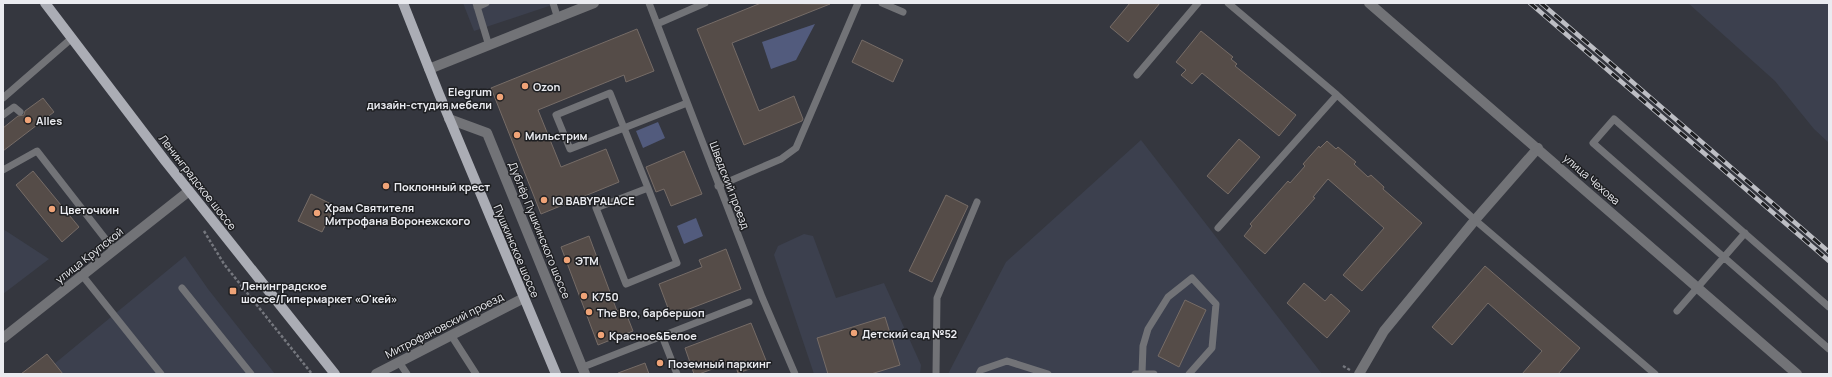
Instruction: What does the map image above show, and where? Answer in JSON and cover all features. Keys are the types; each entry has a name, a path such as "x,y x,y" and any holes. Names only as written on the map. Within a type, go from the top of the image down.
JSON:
{"main road":[{"name":"Ленинградское шоссе","path":"45,3 189,191 335,374"},
{"name":"Пушкинское шоссе","path":"403,3 556,374"}],"street":[{"path":"429,69 558,19 594,3"},
{"name":"улица Чехова","path":"1369,3 1797,374"},
{"name":"Дублёр Пушкинского шоссе","path":"450,119 487,133 584,370"},
{"path":"1359,374 1384,331 1475,220 1538,148"},
{"name":"улица Крупской","path":"3,338 189,191"},
{"name":"Митрофановский проезд","path":"376,374 524,298"}],"lane":[{"path":"486,3 476,5 489,46"},
{"path":"554,3 558,19"},
{"name":"Шведский проезд","path":"649,3 718,186 762,297 795,374"},
{"path":"656,24 705,3"},
{"path":"718,186 781,160 796,148 858,3"},
{"path":"882,3 903,12"},
{"path":"1137,75 1198,3"},
{"path":"1228,3 1337,95 1475,220 1655,374"},
{"path":"3,98 72,38"},
{"path":"648,188 596,208 626,284 677,263 648,188 624,128 610,93 556,115 570,149 624,128 687,103"},
{"path":"1218,228 1337,95"},
{"path":"3,115 14,106 20,112"},
{"path":"1829,307 1614,119 1593,143 1829,349"},
{"path":"3,170 38,150 114,250"},
{"path":"936,374 938,298 977,202"},
{"path":"1677,311 1745,232"},
{"path":"82,276 162,374"},
{"path":"1154,374 1138,373 1148,329 1168,297 1192,278 1216,304 1212,348 1189,374"},
{"path":"182,288 251,374"},
{"path":"584,370 662,336 750,302"},
{"path":"452,335 476,374"},
{"path":"662,336 677,374"},
{"path":"979,374 981,370 1007,361 1048,374"},
{"path":"399,362 407,374"}],"path":[{"path":"204,231 224,264 312,374"}],"shaded area":[{"path":"463,3 558,3 474,31"},
{"path":"1688,3 1829,3 1829,143 1814,129 1775,81"},
{"path":"815,24 796,60 771,69 762,42"},
{"path":"658,122 665,138 643,148 636,131"},
{"path":"1141,140 1322,374 948,374 1006,262"},
{"path":"696,218 703,236 684,244 677,226"},
{"path":"3,229 49,259 3,294"},
{"name":"Детский сад №52","path":"804,234 813,236 836,298 884,283 921,365 920,374 814,374 774,255 778,246"},
{"path":"185,256 208,289 275,374 42,374"}],"building":[{"path":"761,3 830,4 732,43 759,111 794,96 803,119 802,121 744,145 697,29"},
{"path":"1130,3 1160,3 1128,42 1110,27"},
{"path":"637,29 654,71 626,82 624,75 538,110 561,167 606,149 619,182 541,214 491,88"},
{"path":"1201,31 1233,57 1231,59 1237,64 1235,66 1296,115 1279,136 1202,73 1192,84 1181,75 1186,70 1176,62"},
{"path":"862,40 903,60 893,82 852,62"},
{"name":"Alles","path":"43,98 54,112 3,151 3,128 18,116 24,115 25,111"},
{"path":"1239,139 1260,157 1228,194 1207,176"},
{"path":"1327,141 1336,149 1338,147 1356,162 1354,164 1368,177 1371,175 1384,187 1383,189 1422,223 1362,291 1343,275 1384,228 1328,179 1313,197 1315,198 1265,254 1244,236 1252,226 1250,224 1288,181 1290,183 1305,166 1303,164 1319,146 1320,148"},
{"path":"684,151 702,194 671,206 664,189 656,192 646,167"},
{"path":"33,171 79,227 62,242 16,185"},
{"name":"Храм Святителя Митрофана Воронежского","path":"311,194 335,206 322,232 298,221"},
{"path":"946,195 968,206 932,282 909,271"},
{"path":"589,236 617,311 624,308 633,331 598,345 561,247"},
{"path":"726,249 741,289 671,316 659,284 702,267 699,260"},
{"path":"1485,266 1580,348 1558,374 1522,374 1542,351 1488,303 1452,345 1432,327"},
{"path":"1304,283 1325,301 1331,294 1350,311 1327,338 1287,303"},
{"path":"1185,300 1206,310 1179,367 1158,356"},
{"path":"885,317 900,365 871,374 828,374 817,338"},
{"path":"751,323 767,363 738,373 734,361 699,374 694,374 685,348"},
{"path":"47,354 63,374 21,374"},
{"path":"645,363 649,374 618,374 618,373"}],"railway":[{"path":"1530,3 1829,261"},
{"path":"1541,3 1829,252"}],"place":[{"name":"Ozon","path":"525,86"},
{"name":"Elegrum дизайн-студия мебели","path":"500,97"},
{"name":"Alles","path":"28,120"},
{"name":"Мильстрим","path":"517,135"},
{"name":"Поклонный крест","path":"386,186"},
{"name":"IQ BABYPALACE","path":"544,200"},
{"name":"Цветочкин","path":"52,209"},
{"name":"Храм Святителя Митрофана Воронежского","path":"317,213"},
{"name":"ЭТМ","path":"567,260"},
{"name":"Ленинградское шоссе/Гипермаркет «О'кей»","path":"233,291"},
{"name":"К750","path":"584,296"},
{"name":"The Bro, барбершоп","path":"589,312"},
{"name":"Детский сад №52","path":"854,333"},
{"name":"Красное&Белое","path":"601,335"},
{"name":"Поземный паркинг","path":"660,363"}]}
